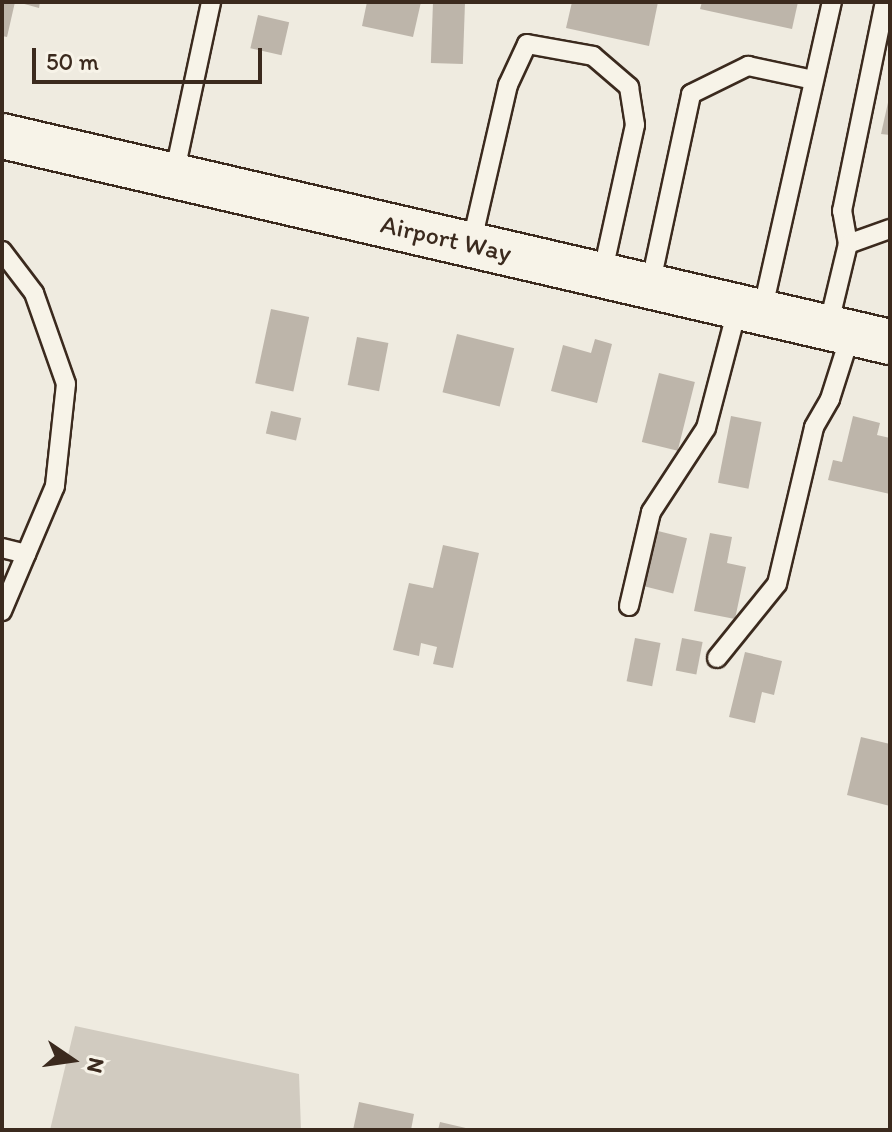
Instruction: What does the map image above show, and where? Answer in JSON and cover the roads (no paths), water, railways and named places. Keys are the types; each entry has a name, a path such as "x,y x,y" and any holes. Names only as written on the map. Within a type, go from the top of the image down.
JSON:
{"main road":[{"name":"Airport Way","path":"2,136 856,334"}],"lane":[{"path":"174,175 211,2"},
{"path":"629,606 651,512 706,428 750,309 814,80 832,2"},
{"path":"717,658 777,584 814,427 830,399 856,334 842,211 885,2"},
{"path":"471,245 508,85 527,44 593,56 629,87 635,125 602,275"},
{"path":"650,286 691,94 748,66 814,80"},
{"path":"848,244 890,229"},
{"path":"2,251 34,293 66,384 55,486 2,611"},
{"path":"2,548 26,554"}]}
